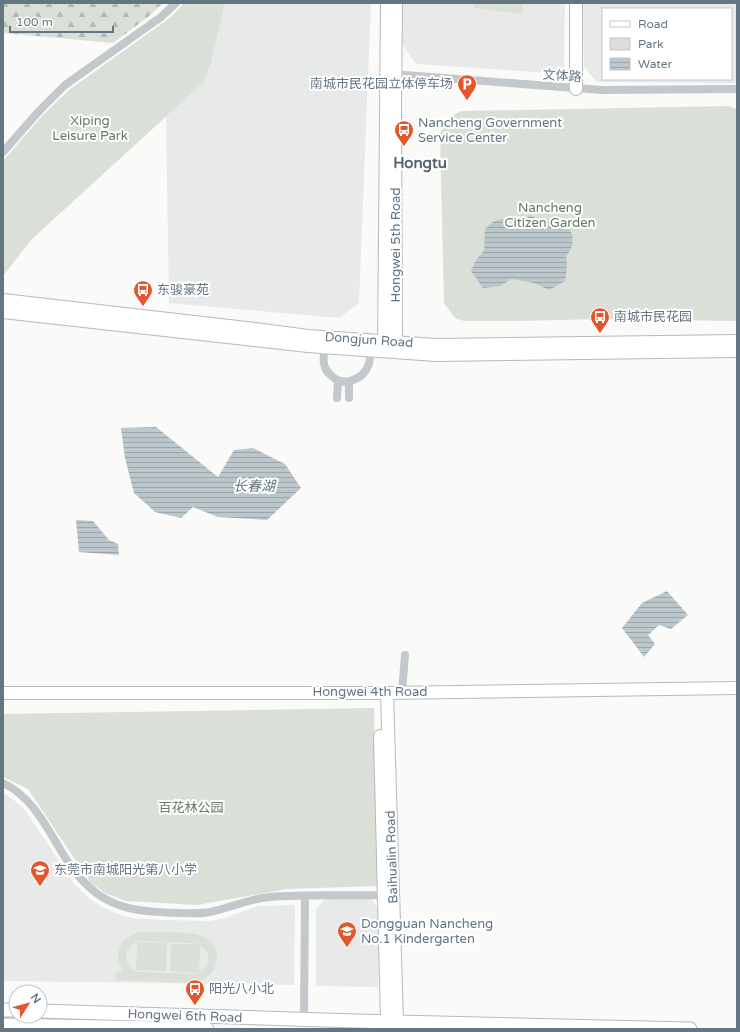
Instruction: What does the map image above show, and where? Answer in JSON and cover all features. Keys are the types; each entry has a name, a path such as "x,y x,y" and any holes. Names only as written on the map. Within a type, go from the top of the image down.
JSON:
{"main road":[{"name":"Hongwei 6th Road","path":"48,1011 392,1022 690,1029"},
{"name":"Hongwei 6th Road","path":"3,1025 207,1029"}],"street":[{"path":"3,152 39,111 65,85 161,17 176,3"},
{"name":"Hongwei 5th Road","path":"387,3 391,74 390,347"},
{"name":"Hongwei 5th Road","path":"391,74 396,3"},
{"path":"576,3 576,89"},
{"name":"文体路","path":"391,74 576,89 737,89"},
{"name":"Dongjun Road","path":"3,300 325,342"},
{"name":"Dongjun Road","path":"3,312 390,347 436,345 736,346"},
{"path":"325,342 324,365 327,372 338,381 349,382 361,376 368,368 370,360 370,345"},
{"path":"337,398 338,381"},
{"path":"349,382 349,398"},
{"path":"402,692 406,655"},
{"name":"Hongwei 4th Road","path":"3,693 383,696 402,692 737,688"},
{"name":"Hongwei 4th Road","path":"3,701 383,696 737,695"},
{"name":"Baihualin Road","path":"383,696 392,1022"},
{"path":"3,783 21,794 31,805 73,869 87,886 104,898 134,910 208,913 267,897 389,895"},
{"path":"304,1019 305,896"},
{"path":"142,1014 142,1028"}],"shaded area":[{"path":"225,3 371,3 359,303 339,318 169,303 166,117 204,82 211,63"},
{"path":"400,3 565,3 564,74 416,64 399,40"},
{"path":"583,3 737,3 737,83 597,82 584,67"},
{"name":"东莞市南城阳光第八小学","path":"3,792 25,810 74,883 90,899 100,906 121,915 132,918 209,921 225,918 258,906 295,905 294,985 3,981"},
{"name":"Dongguan Nancheng No.1 Kindergarten","path":"325,899 371,899 379,910 378,987 316,986 316,909"}],"green space":[{"path":"3,3 163,3 148,17 113,43 3,33"},
{"name":"Xiping Leisure Park","path":"184,3 225,3 211,63 204,82 32,239 3,276 3,161 43,115 69,90 172,16"},
{"path":"474,3 523,3 522,14 474,8"},
{"name":"Nancheng Citizen Garden","path":"728,106 737,109 737,321 599,319 464,321 455,318 444,303 440,134 443,126 451,117 462,111"},
{"name":"百花林公园","path":"374,708 377,886 287,889 197,905 126,901 105,893 90,882 28,789 3,777 3,714"},
{"path":"142,932 181,933 196,934 201,936 209,940 217,954 214,969 208,976 192,983 116,980 116,972 123,972 118,959 120,946 129,937","holes":["138,941 199,944 171,944 170,971 198,973 137,972 129,965 126,956 127,952 129,948","200,945 207,953 208,961 207,965 199,973"]},
{"path":"137,942 167,943 166,971 136,970"}],"water":[{"path":"530,215 544,223 547,221 560,222 569,228 572,242 566,256 567,264 565,281 549,290 534,283 511,279 500,286 483,288 471,271 475,262 484,250 485,229 494,221 503,219 511,226 521,226"},
{"name":"长春湖","path":"156,427 218,477 234,450 253,448 285,464 301,488 267,520 218,517 193,507 181,518 155,512 134,493 125,458 121,428"},
{"path":"76,520 93,521 109,540 118,544 119,555 79,552"},
{"path":"667,591 688,615 671,629 659,625 648,635 655,644 644,657 622,628 642,603"}],"place":[{"name":"南城市民花园立体停车场","path":"467,101"},
{"name":"Nancheng Government Service Center","path":"404,147"},
{"name":"东骏豪苑","path":"143,307"},
{"name":"南城市民花园","path":"600,334"},
{"name":"东莞市南城阳光第八小学","path":"40,887"},
{"name":"Dongguan Nancheng No.1 Kindergarten","path":"347,948"},
{"name":"阳光八小北","path":"195,1006"}],"district":[{"name":"Hongtu","path":"420,163"}]}
